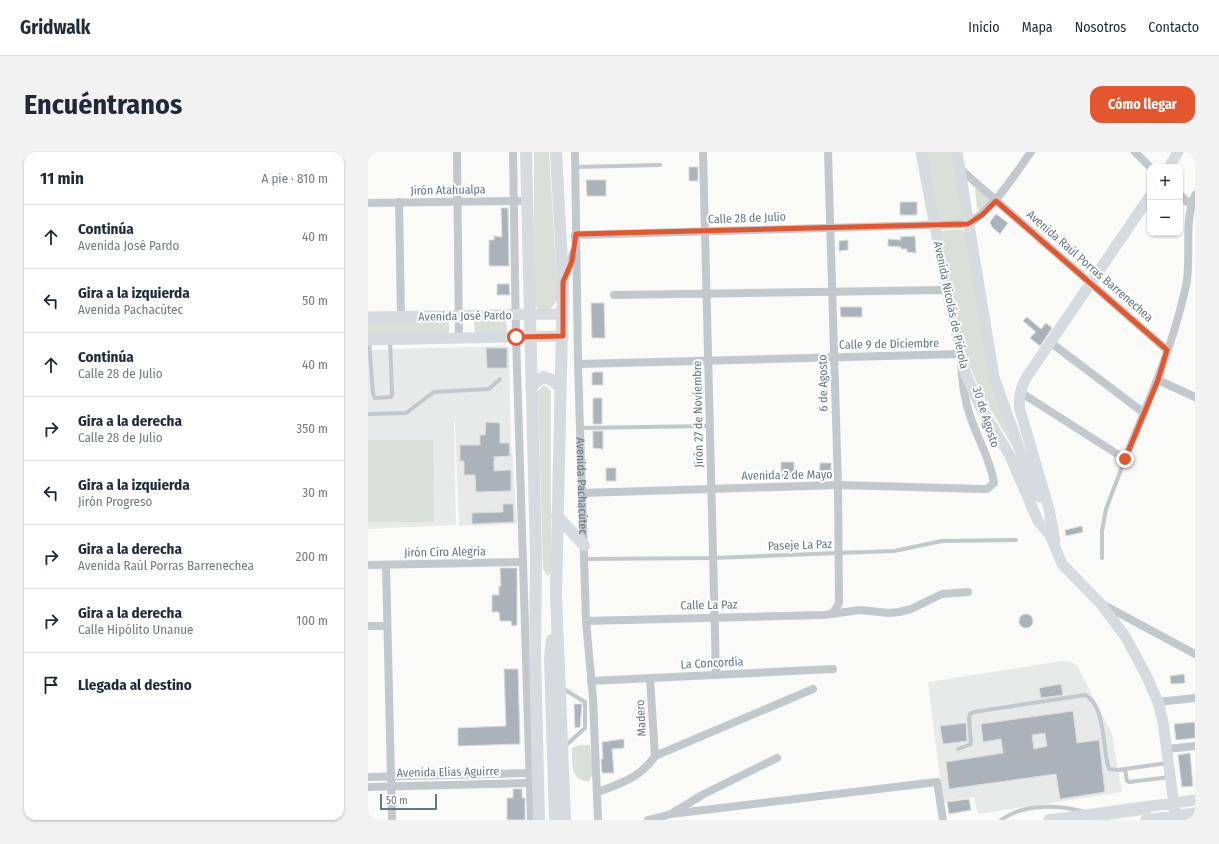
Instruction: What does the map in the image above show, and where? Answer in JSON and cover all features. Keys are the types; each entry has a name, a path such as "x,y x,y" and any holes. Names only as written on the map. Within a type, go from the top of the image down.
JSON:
{"main road":[{"path":"526,152 536,590 535,653 539,820"},
{"name":"Avenida Pachacútec","path":"556,152 563,282 563,336 560,387 556,596 565,820"},
{"name":"Avenida Nicolás de Piérola","path":"921,152 934,226 966,375 980,406 1010,456 1038,521 1050,535"},
{"name":"Avenida Nicolás de Piérola","path":"957,152 994,377 1022,456 1048,516 1050,535 1062,564 1101,604 1125,636 1146,675 1158,702 1167,749 1176,818"},
{"path":"1171,164 1178,152"},
{"path":"1056,550 1049,509 1020,410 1020,392 1026,378 1147,200"},
{"name":"Avenida José Pardo","path":"368,317 563,314"},
{"name":"Avenida José Pardo","path":"369,340 563,336"},
{"path":"531,386 543,377 552,380 560,387"},
{"path":"557,516 584,545"},
{"path":"536,590 542,653 546,820"},
{"name":"Avenida Pachacútec","path":"555,820 550,658 556,596"},
{"path":"1049,820 1195,800"},
{"path":"1146,820 1176,818 1195,813"}],"street":[{"path":"457,152 459,339"},
{"path":"513,152 515,201 515,315 531,820"},
{"name":"Avenida Pachacútec","path":"575,152 578,364 586,620 598,792 598,820"},
{"name":"Jirón 27 de Noviembre","path":"703,152 716,675"},
{"name":"6 de Agosto","path":"828,152 838,485 839,603 833,612"},
{"path":"968,224 982,215 996,201 1031,152"},
{"path":"1135,152 1147,164"},
{"name":"Avenida Raúl Porras Barrenechea","path":"959,168 1167,350"},
{"path":"1020,392 1125,459 1158,380 1186,283 1191,205 1195,195"},
{"path":"1183,198 1191,205"},
{"name":"Jirón Atahualpa","path":"368,203 527,201"},
{"path":"398,202 401,317"},
{"name":"Calle 28 de Julio","path":"576,234 968,224"},
{"path":"563,282 572,261 576,234"},
{"path":"614,295 947,290"},
{"path":"1050,342 1144,413"},
{"name":"Calle 9 de Diciembre","path":"578,364 961,354"},
{"name":"30 de Agosto","path":"961,354 961,377 964,397 972,422 992,472 994,483 991,487"},
{"path":"1158,380 1195,397"},
{"name":"Avenida 2 de Mayo","path":"582,493 838,485 983,490 991,487"},
{"name":"Jirón Ciro Alegría","path":"368,565 523,562"},
{"path":"386,565 392,820"},
{"name":"Calle La Paz","path":"586,620 714,616 824,615 833,612 860,610 889,613 911,609 942,594 968,592"},
{"path":"1101,604 1195,654"},
{"path":"368,626 388,626"},
{"name":"La Concordia","path":"591,681 833,669"},
{"name":"Madero","path":"650,678 655,756"},
{"path":"598,792 635,777 655,756 813,689"},
{"path":"1158,702 1195,698"},
{"path":"1167,749 1195,746"},
{"path":"671,814 704,794 777,758"},
{"name":"Avenida Elias Aguirre","path":"368,777 529,773"},
{"path":"648,820 671,814 937,782 941,820"},
{"name":"Avenida Elias Aguirre","path":"368,787 529,783"}],"lane":[{"path":"575,167 660,165"},
{"path":"369,340 373,394 375,398 391,397 392,394 390,340"},
{"path":"368,414 406,413 434,392 489,388 500,379"},
{"path":"580,428 710,426"},
{"path":"1102,558 1102,531 1106,509 1125,459"},
{"name":"Paseje La Paz","path":"584,559 713,558 894,551 942,541 1016,540"},
{"path":"560,687 584,702 586,728 561,750"},
{"path":"958,748 971,744 969,718 970,714 974,712 1085,695 1092,700 1102,720 1101,727 1109,769 1125,769 1169,762"},
{"path":"1125,769 1127,781 1129,782 1171,777"},
{"path":"1001,820 1010,814 1037,808 1065,806 1093,814"}],"shaded area":[{"path":"534,152 549,152 558,299 549,311 539,311 534,301"},
{"path":"925,152 954,152 964,220 943,223 938,220"},
{"path":"975,189 980,190 989,200 989,205 980,211 977,208"},
{"path":"962,229 966,233 1013,447 977,384 967,357 957,321 941,231"},
{"path":"368,320 449,320 449,335 368,336"},
{"path":"506,320 507,334 475,335 474,321"},
{"path":"505,346 509,348 511,447 517,524 459,526 454,421 456,525 368,529 368,350"},
{"path":"544,385 551,391 551,573 547,576 543,569 538,391"},
{"path":"368,440 433,440 434,522 368,522"},
{"path":"1062,661 1077,665 1112,734 1122,792 978,814 974,797 943,802 928,682"},
{"path":"579,745 590,745 593,773 589,781 578,778 573,770 572,748"},
{"path":"1150,811 1150,814 1108,820 1083,820"}],"building":[{"path":"689,167 698,167 698,181 689,181"},
{"path":"586,180 606,180 606,196 587,196"},
{"path":"900,202 917,202 917,215 900,215"},
{"path":"501,208 508,208 509,266 489,266 489,240 494,240 494,236 502,237"},
{"path":"996,214 1008,223 1000,234 992,227 990,222"},
{"path":"915,236 916,253 907,252 907,249 901,249 901,247 888,246 888,239 901,240 900,237"},
{"path":"848,240 848,250 839,251 839,241"},
{"path":"497,284 509,284 510,295 497,295"},
{"path":"591,303 604,303 605,338 592,338"},
{"path":"840,307 862,307 862,317 841,317"},
{"path":"1027,317 1041,329 1046,323 1052,328 1040,346 1030,338 1036,332 1023,321"},
{"path":"486,348 507,348 507,368 487,368"},
{"path":"603,372 603,385 592,385 592,373"},
{"path":"593,398 602,398 602,424 593,424"},
{"path":"486,422 500,423 500,443 509,443 510,456 494,457 494,471 511,470 511,491 476,492 475,475 464,475 464,461 460,461 460,445 480,445 480,435 485,435"},
{"path":"593,431 603,431 603,449 593,448"},
{"path":"781,462 794,462 794,479 781,479"},
{"path":"820,463 831,463 831,476 829,479 819,479"},
{"path":"606,468 616,468 616,481 606,481"},
{"path":"503,504 513,504 514,522 472,524 472,513 503,512"},
{"path":"1082,526 1083,532 1066,536 1065,530"},
{"path":"500,568 517,568 517,625 512,626 511,621 500,621 499,612 492,612 492,595 499,595 499,586 501,586"},
{"path":"1026,614 1031,616 1033,621 1031,626 1026,628 1021,626 1019,621 1021,616"},
{"path":"504,669 518,669 520,744 458,746 458,728 506,726"},
{"path":"1184,674 1185,683 1171,684 1170,676"},
{"path":"1061,684 1063,695 1041,698 1039,688"},
{"path":"574,704 582,704 580,727 575,728"},
{"path":"1073,711 1077,743 1099,740 1105,792 1060,799 1056,774 949,789 946,762 1003,753 1001,739 983,742 981,724","holes":["1045,733 1047,746 1034,749 1032,735"]},
{"path":"1195,722 1195,738 1176,740 1174,724"},
{"path":"966,723 967,741 943,744 940,726"},
{"path":"624,739 624,748 612,749 614,773 602,773 602,742"},
{"path":"1190,753 1193,786 1182,787 1178,755"},
{"path":"513,789 522,789 522,798 525,798 525,820 507,820 507,798 513,798"},
{"path":"969,799 971,810 949,814 947,802"}],"route":[{"path":"516,337 563,336 563,282 572,261 576,234 968,224 982,215 996,201 1167,350 1158,380 1125,459"}]}
